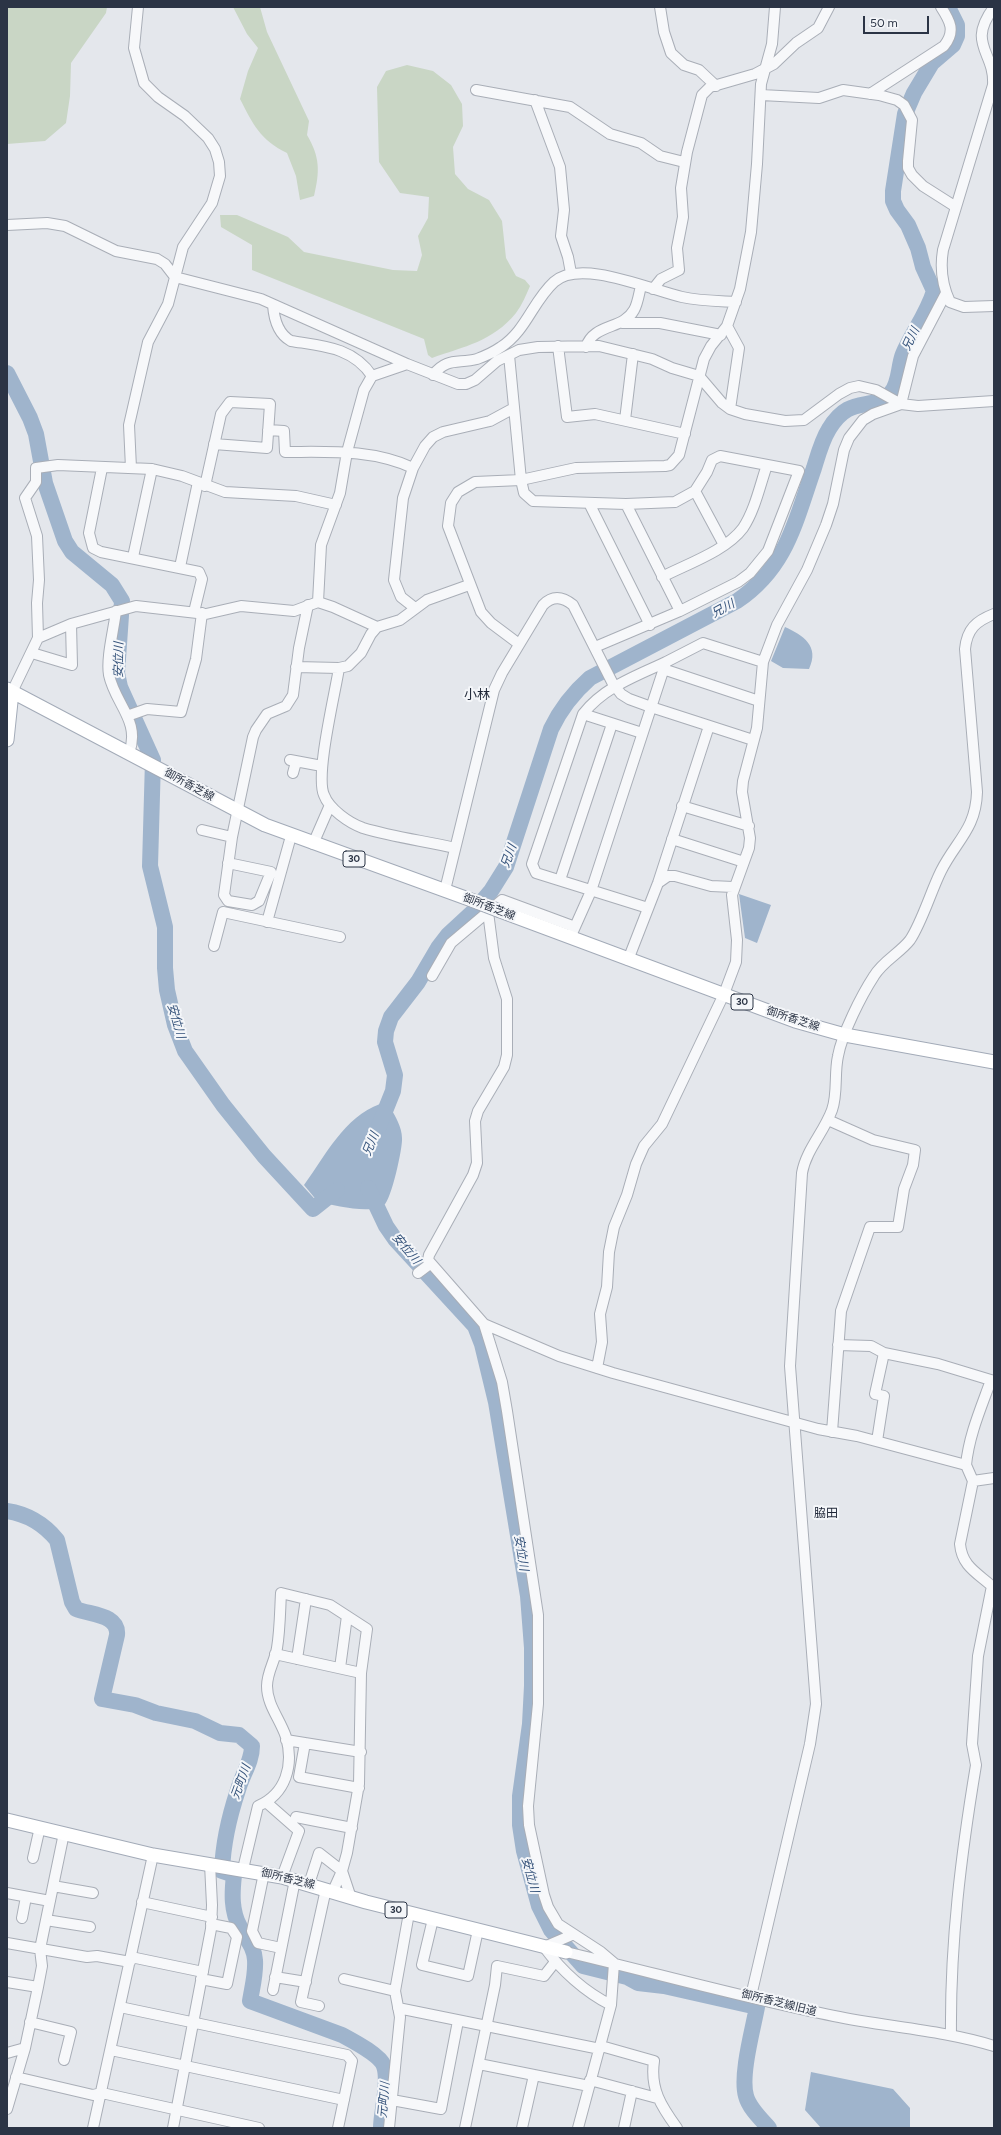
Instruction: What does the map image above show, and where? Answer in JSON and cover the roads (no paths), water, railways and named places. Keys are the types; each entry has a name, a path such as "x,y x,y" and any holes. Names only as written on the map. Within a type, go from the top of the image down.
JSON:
{"main road":[{"name":"御所香芝線","path":"10,690 237,812 291,836 445,890 474,901 494,911 572,932 628,960 724,994 769,1012 844,1035 994,1062"},
{"path":"7,740 10,690"},
{"name":"御所香芝線","path":"7,1820 153,1855 243,1869 289,1878 352,1898 409,1913 478,1930 550,1944 566,1952"}],"street":[{"path":"131,468 130,415 148,342 163,316 183,247 212,203 220,176 219,162 215,149 208,138 185,116 158,97 144,83 134,48 138,7"},
{"path":"660,7 664,32 671,53 684,65 699,70 716,86"},
{"path":"519,644 486,618 470,585 448,526 451,503 458,492 475,482 521,480 576,468 670,465 680,455 707,353 728,326 736,302 751,232 762,95 761,84 772,44 775,7"},
{"path":"653,289 661,279 679,270 677,248 683,217 681,188 684,162 702,95 710,88 765,70 780,60 796,43 818,28 829,7"},
{"path":"870,94 944,46 949,40 952,28 950,21 941,7"},
{"path":"994,7 984,24 982,33 984,51 992,69 993,85 941,262 946,294 950,302 956,306 973,308 994,306"},
{"path":"476,90 570,107 610,134 641,143 660,156 684,162"},
{"path":"762,95 819,98 843,90 889,97 904,104 911,114 912,120 908,168 917,181 956,207"},
{"path":"535,100 560,167 564,210 561,236 568,257 571,273"},
{"path":"7,225 47,223 65,226 116,251 157,259 165,264 175,277 246,294 449,381 466,384 475,380 497,361 509,354 530,347 586,347 611,348 700,376 722,403 730,409 745,414 795,422 813,415 850,388 858,386 876,390 898,402 918,406 944,406 994,401"},
{"path":"434,375 443,364 476,359 501,347 520,329 554,282 564,275 571,273 611,277 694,299 736,302"},
{"path":"622,323 634,310 641,286"},
{"path":"597,1368 602,1342 600,1314 607,1288 609,1252 614,1227 627,1195 636,1164 644,1146 662,1124 724,994 736,962 737,952 732,903 733,887 744,862 750,838 742,792 757,728 763,662 777,625 807,570 826,525 833,504 844,450 849,438 863,420 898,402 913,356 946,294"},
{"path":"273,305 276,322 284,337 292,341 339,349 359,360 372,376"},
{"path":"586,347 593,335 607,326 622,323 660,323 721,335"},
{"path":"728,326 739,348 738,363 730,409"},
{"path":"558,346 567,417 595,414 685,434"},
{"path":"509,354 521,480 524,493 533,501 626,504 667,503 683,499 696,491 712,460 720,456 799,471 768,551 750,573 738,582 680,611 595,647"},
{"path":"625,420 633,354"},
{"path":"228,863 272,872 258,901 252,905 228,901 224,895 228,863 232,837 256,730 267,714 286,706 290,702 295,687 296,667 313,603 321,545 343,482 347,452 364,390 372,376 407,364"},
{"path":"180,567 221,414 230,402 270,404 267,448 214,444"},
{"path":"415,608 400,597 394,580 403,498 413,468 425,446 433,437 443,432 490,421 514,408"},
{"path":"268,430 284,430 285,452 347,452 382,457 413,468"},
{"path":"662,577 724,545 743,527 767,465"},
{"path":"10,690 32,653 38,638 37,603 39,580 37,536 25,498 36,482 36,468 48,466 152,469 182,476 225,492 296,496 336,505"},
{"path":"102,468 90,528 90,541 93,548 101,552 133,557 199,572 202,579 198,613 196,659 181,712 157,709 132,714"},
{"path":"133,557 152,469"},
{"path":"696,491 724,545"},
{"path":"589,503 650,625"},
{"path":"626,504 680,611"},
{"path":"296,667 339,668 348,666 355,660 377,627 400,620 427,600 470,585"},
{"path":"445,890 490,705 502,673 543,605 548,600 554,598 567,600 573,605 613,684 629,699 753,740"},
{"path":"38,638 71,624 127,607 148,606 198,613 241,606 294,611 313,603 333,607 377,627"},
{"path":"116,611 109,673 112,685 132,714 133,734 129,753"},
{"path":"750,1996 810,1744 816,1704 790,1352 802,1173 807,1156 828,1120 835,1096 838,1056 844,1035 874,975 911,938 942,870 967,832 973,820 977,805 977,792 966,644 970,629 978,621 994,614"},
{"path":"32,653 72,665 71,624"},
{"path":"648,908 536,873 532,864 583,714 592,702 613,684 665,666 703,643 763,662"},
{"path":"665,666 759,701"},
{"path":"572,932 591,890 665,666"},
{"path":"339,668 322,766 322,787 324,796 344,818 362,828 455,848"},
{"path":"583,714 642,733"},
{"path":"560,880 612,724"},
{"path":"628,960 658,883 709,726"},
{"path":"293,773 293,761 322,766"},
{"path":"313,844 330,804"},
{"path":"682,806 749,826"},
{"path":"202,830 232,837"},
{"path":"267,922 291,836"},
{"path":"672,839 744,862"},
{"path":"658,883 668,876 675,876 711,886 733,887"},
{"path":"432,976 451,943 494,911"},
{"path":"494,911 494,958 508,1009 506,1061 478,1111 475,1121 477,1163 474,1176 429,1255 430,1264 484,1324 500,1376 507,1411 538,1615 537,1731 529,1787 529,1825 548,1907 558,1924 569,1936 601,1952 614,1965 611,2005 578,2128"},
{"path":"214,946 223,912 340,937"},
{"path":"828,1120 873,1140 915,1150 904,1190 898,1227 870,1226 842,1311 832,1432"},
{"path":"418,1273 430,1264"},
{"path":"484,1324 559,1356 597,1368 832,1432 877,1441 966,1465"},
{"path":"838,1345 871,1346 884,1353 938,1364 993,1380 978,1414 967,1453 966,1465 973,1481 960,1544 962,1559 993,1587 978,1656 972,1744 976,1765 956,1904 951,1962 951,2035"},
{"path":"877,1441 884,1396 876,1394 884,1353"},
{"path":"973,1481 994,1478"},
{"path":"243,1869 258,1806 277,1794 285,1780 288,1758 286,1740 272,1708 267,1688 267,1678 275,1654 278,1636 281,1593 330,1605 367,1629 361,1673 361,1752 359,1788 352,1828 342,1871 329,1890 301,2002 319,2006"},
{"path":"297,1659 306,1599"},
{"path":"340,1668 347,1616"},
{"path":"275,1654 361,1673"},
{"path":"286,1740 361,1752"},
{"path":"305,1743 299,1776 359,1788"},
{"path":"266,1802 299,1831 289,1878 281,1948 273,1990"},
{"path":"296,1818 352,1828"},
{"path":"33,1858 40,1828"},
{"path":"7,2110 25,2048 38,1988 42,1966 40,1949 64,1833"},
{"path":"309,1884 319,1852 342,1871 352,1898"},
{"path":"93,2128 102,2093 153,1855"},
{"path":"173,2128 212,1920 218,1865"},
{"path":"264,1873 252,1930 258,1943 281,1948"},
{"path":"53,1886 93,1893"},
{"path":"7,1893 50,1902"},
{"path":"22,1918 26,1897"},
{"path":"7,1943 40,1949 130,1959 202,1975 227,1984 237,1937 231,1928 212,1920 142,1902"},
{"path":"389,2128 400,2025 395,1991 409,1913"},
{"path":"433,1919 422,1965 468,1976 478,1930"},
{"path":"46,1920 90,1927"},
{"path":"569,1936 550,1944 556,1962 597,1997 611,2005"},
{"name":"御所香芝線旧道","path":"566,1952 594,1958 614,1965 834,2016 951,2035 994,2046"},
{"path":"468,2128 495,1986 497,1966 544,1976 556,1962"},
{"path":"275,1977 306,1982"},
{"path":"350,1978 395,1991"},
{"path":"7,1982 38,1988"},
{"path":"120,2007 347,2055 352,2060 338,2128"},
{"path":"398,2008 486,2027 600,2047 654,2061 653,2084 657,2098 677,2128"},
{"path":"392,2100 441,2110 458,2021"},
{"path":"30,2022 71,2032 64,2060"},
{"path":"7,2053 25,2048"},
{"path":"111,2050 344,2100"},
{"path":"480,2064 534,2075 632,2091 657,2098"},
{"path":"522,2128 534,2075"},
{"path":"16,2077 93,2095 102,2093 259,2128"},
{"path":"624,2128 632,2091"}],"water":[{"path":"785,627 798,634 808,642 812,654 812,661 809,669 783,668 771,661"},
{"path":"739,894 771,905 757,943 745,938"},
{"path":"380,1104 390,1107 400,1126 402,1134 401,1152 387,1201 384,1205 378,1208 370,1209 352,1208 318,1202 304,1185 346,1127 367,1110"},
{"path":"811,2072 893,2089 910,2108 910,2128 821,2128 805,2110"}],"waterway":[{"name":"兄川","path":"379,1126 393,1091 395,1075 385,1042 386,1031 391,1017 418,982 438,948 448,935 474,911 491,891 506,867 551,729 563,708 578,689 590,678 737,601 754,588 778,558 787,542 801,507 820,448 829,429 837,418 845,411 852,407 882,399 890,394 896,385 903,354 927,308 934,291 923,267 918,248 908,225 897,210 893,201 893,191 905,114 914,93 932,63 953,45 957,36 957,25 948,7"},
{"name":"安位川","path":"7,373 30,418 36,434 45,483 65,541 72,552 112,585 122,601 117,673 120,687 153,760 150,866 165,927 165,968 167,990 175,1025 185,1051 223,1105 264,1156 313,1209 337,1190"},
{"name":"安位川","path":"368,1188 386,1226 395,1239 475,1326 482,1344 496,1402 528,1596 532,1648 532,1686 530,1724 520,1796 520,1825 524,1851 539,1906 551,1930 583,1966 627,1977 638,1983 664,1986 757,2007 746,2064 745,2087 746,2096 750,2105 769,2128"},
{"name":"元町川","path":"7,1511 28,1517 52,1534 57,1540 72,1602 76,1609 109,1619 116,1628 117,1635 102,1699 135,1705 156,1713 195,1721 220,1733 239,1735 252,1746 249,1763 240,1784 229,1820 225,1840 222,1871 234,1875 233,1895 235,1915 254,1955 255,1970 250,2001 342,2035 377,2057 384,2066 386,2073 386,2088 381,2128"}],"district":[{"name":"小林","path":"477,695"},
{"name":"脇田","path":"826,1513"}]}
